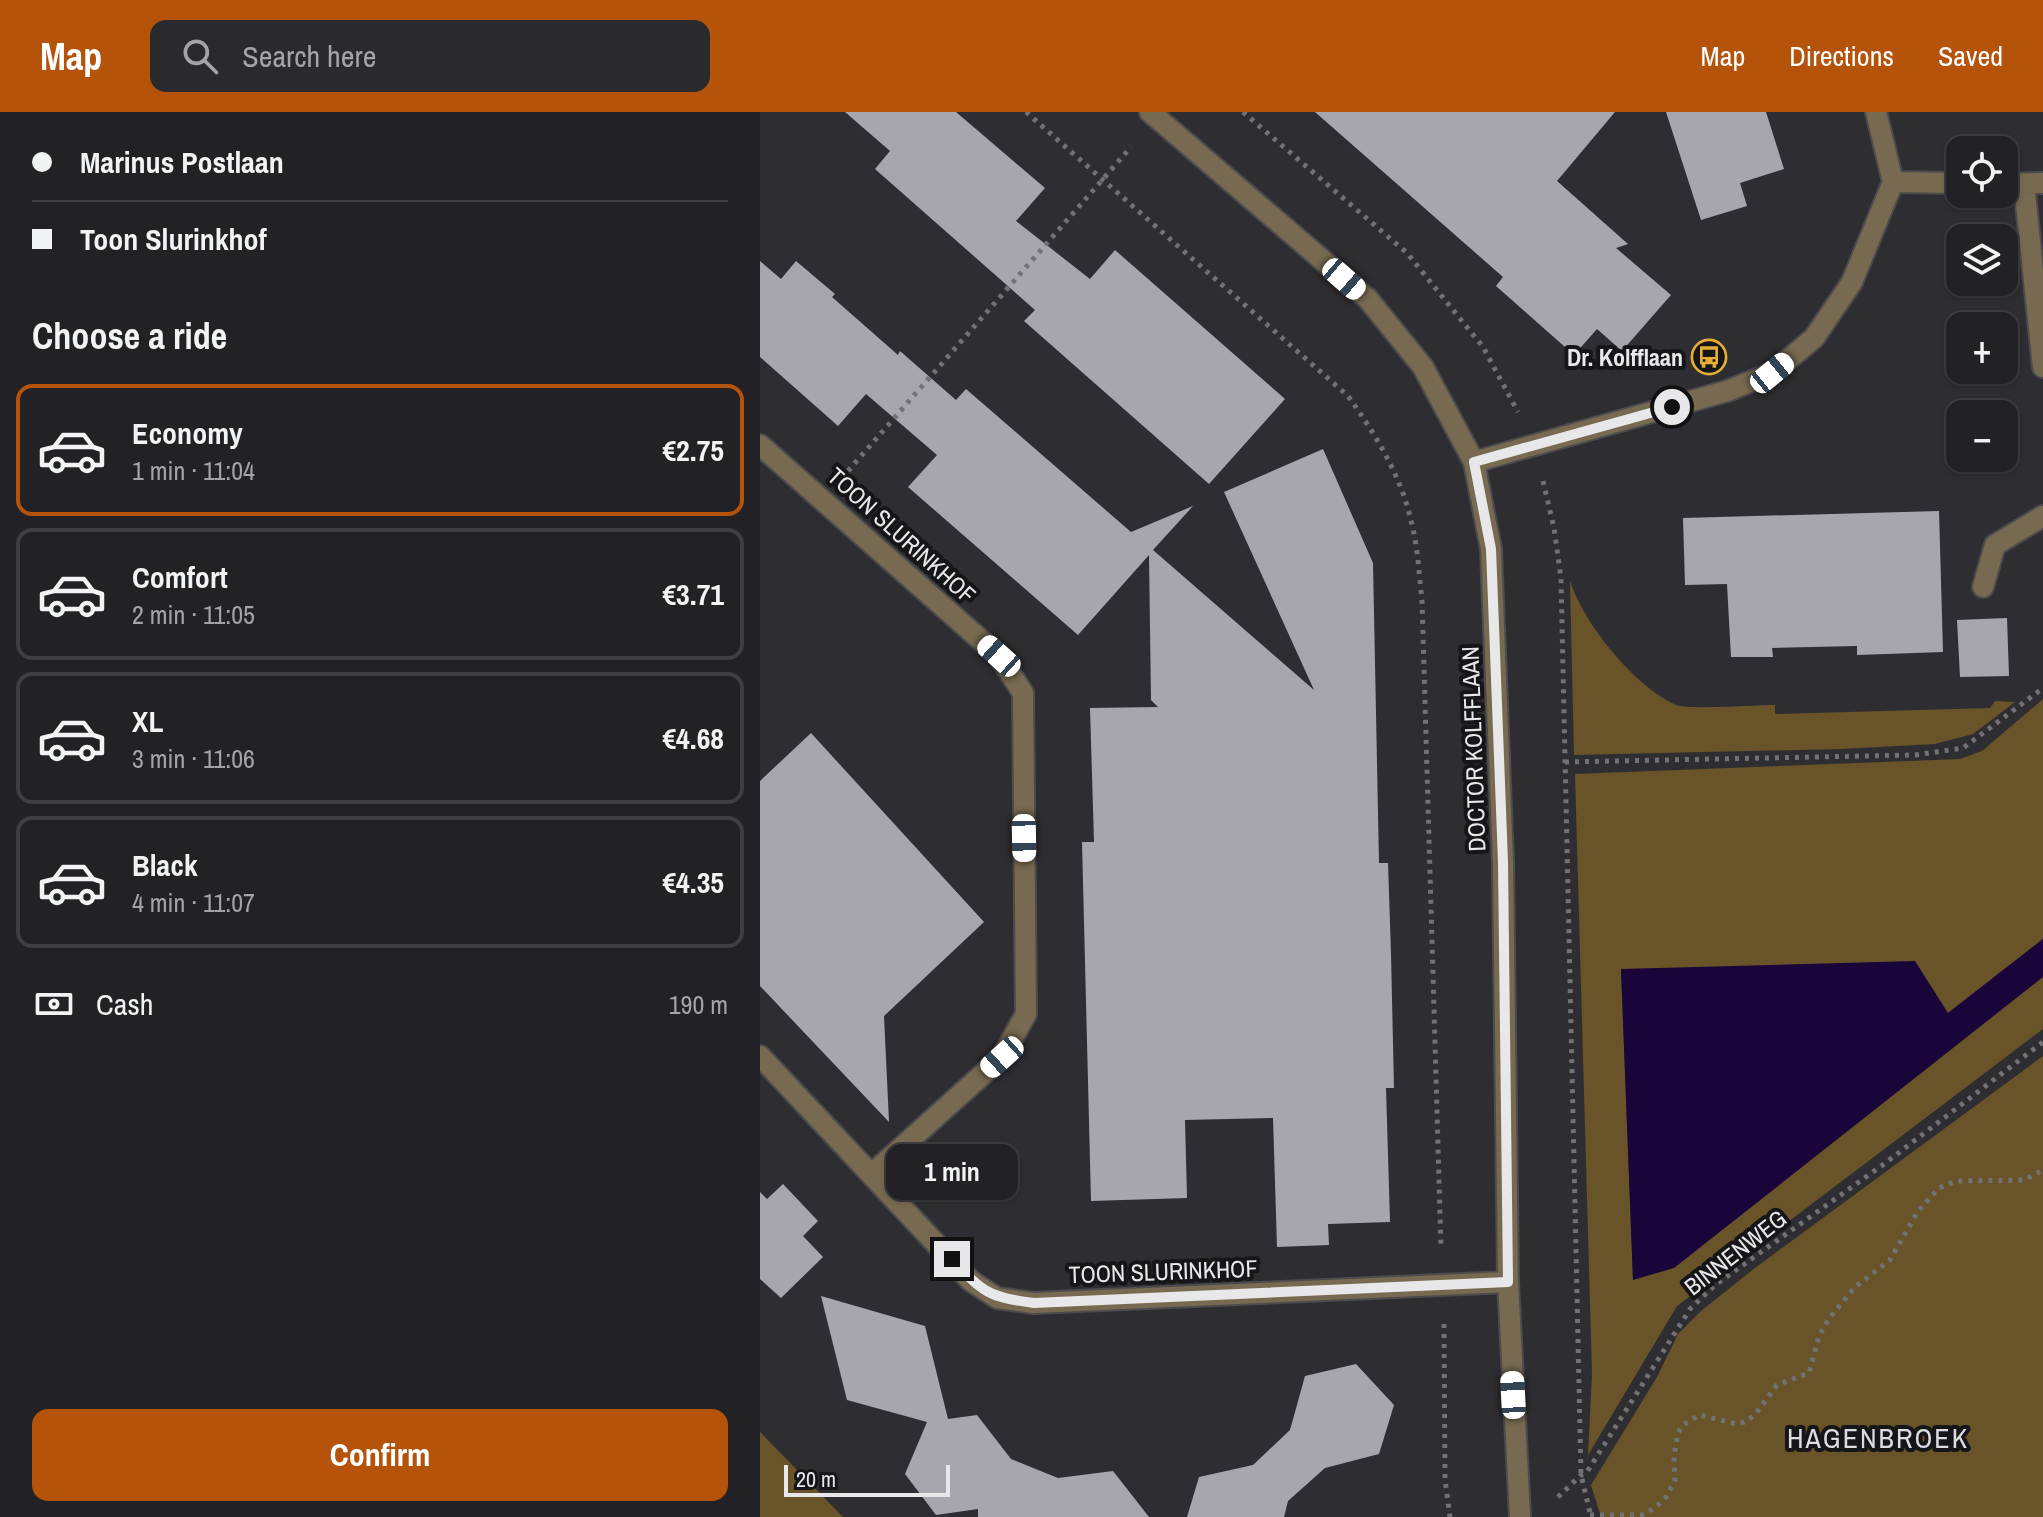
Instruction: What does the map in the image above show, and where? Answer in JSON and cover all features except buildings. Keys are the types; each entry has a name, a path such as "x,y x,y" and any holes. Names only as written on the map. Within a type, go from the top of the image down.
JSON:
{"street":[{"path":"1474,462 1727,391 1772,373 1814,338 1852,282 1893,182 1876,112"},
{"name":"DOCTOR KOLFFLAAN","path":"1153,115 1368,299 1423,367 1474,462 1491,549 1503,862 1508,1282 1519,1513"},
{"path":"1893,182 1946,183"},
{"path":"2024,184 2043,367"},
{"name":"TOON SLURINKHOF","path":"760,445 999,656 1023,693 1026,1014 1002,1057 872,1174"},
{"path":"1983,587 1995,545 2043,516"},
{"name":"TOON SLURINKHOF","path":"760,1056 971,1281 997,1298 1034,1303 1508,1282"}],"path":[{"path":"1026,112 1348,396 1370,426 1393,469 1412,524 1422,600 1441,1252"},
{"path":"824,499 1103,179 1153,115"},
{"path":"1565,762 1915,755 1963,748 2043,688"},
{"name":"BINNENWEG","path":"1519,1513 1559,1497 1587,1472 1690,1309 1715,1285 1884,1164 2043,1042"},
{"path":"1590,1515 1642,1515 1655,1508 1675,1481 1675,1445 1683,1425 1699,1415 1737,1424 1744,1422 1754,1416 1777,1385 1809,1373 1819,1336 1828,1320 1855,1287 1890,1260 1918,1211 1939,1188 1956,1181 2024,1180 2043,1170"},
{"path":"1444,1324 1445,1479 1450,1517"}],"shaded area":[{"path":"1570,581 1587,616 1612,652 1644,684 1676,705 1775,705 1775,714 1990,708 1995,701 2015,702 1973,734 1935,744 1574,755"},
{"path":"2043,699 2043,939 1948,1013 1621,969 1633,1280 2043,976 2043,1029 1677,1306 1588,1455 1592,1374 1575,774 1960,759 1982,751"},
{"path":"2043,939 2043,977 1674,1268 1633,1280 1621,969 1915,961 1948,1013"},
{"path":"2043,1056 2043,1517 1601,1517 1591,1485 1657,1377 1678,1334 1701,1311 1755,1268"},
{"path":"760,1432 843,1517 760,1517"}],"place":[{"name":"Dr. Kolfflaan","path":"1709,357"}],"district":[{"name":"HAGENBROEK","path":"1878,1438"}],"route":[{"path":"952,1259 971,1281 997,1298 1034,1303 1508,1282 1503,862 1491,549 1474,462 1672,407"}]}
